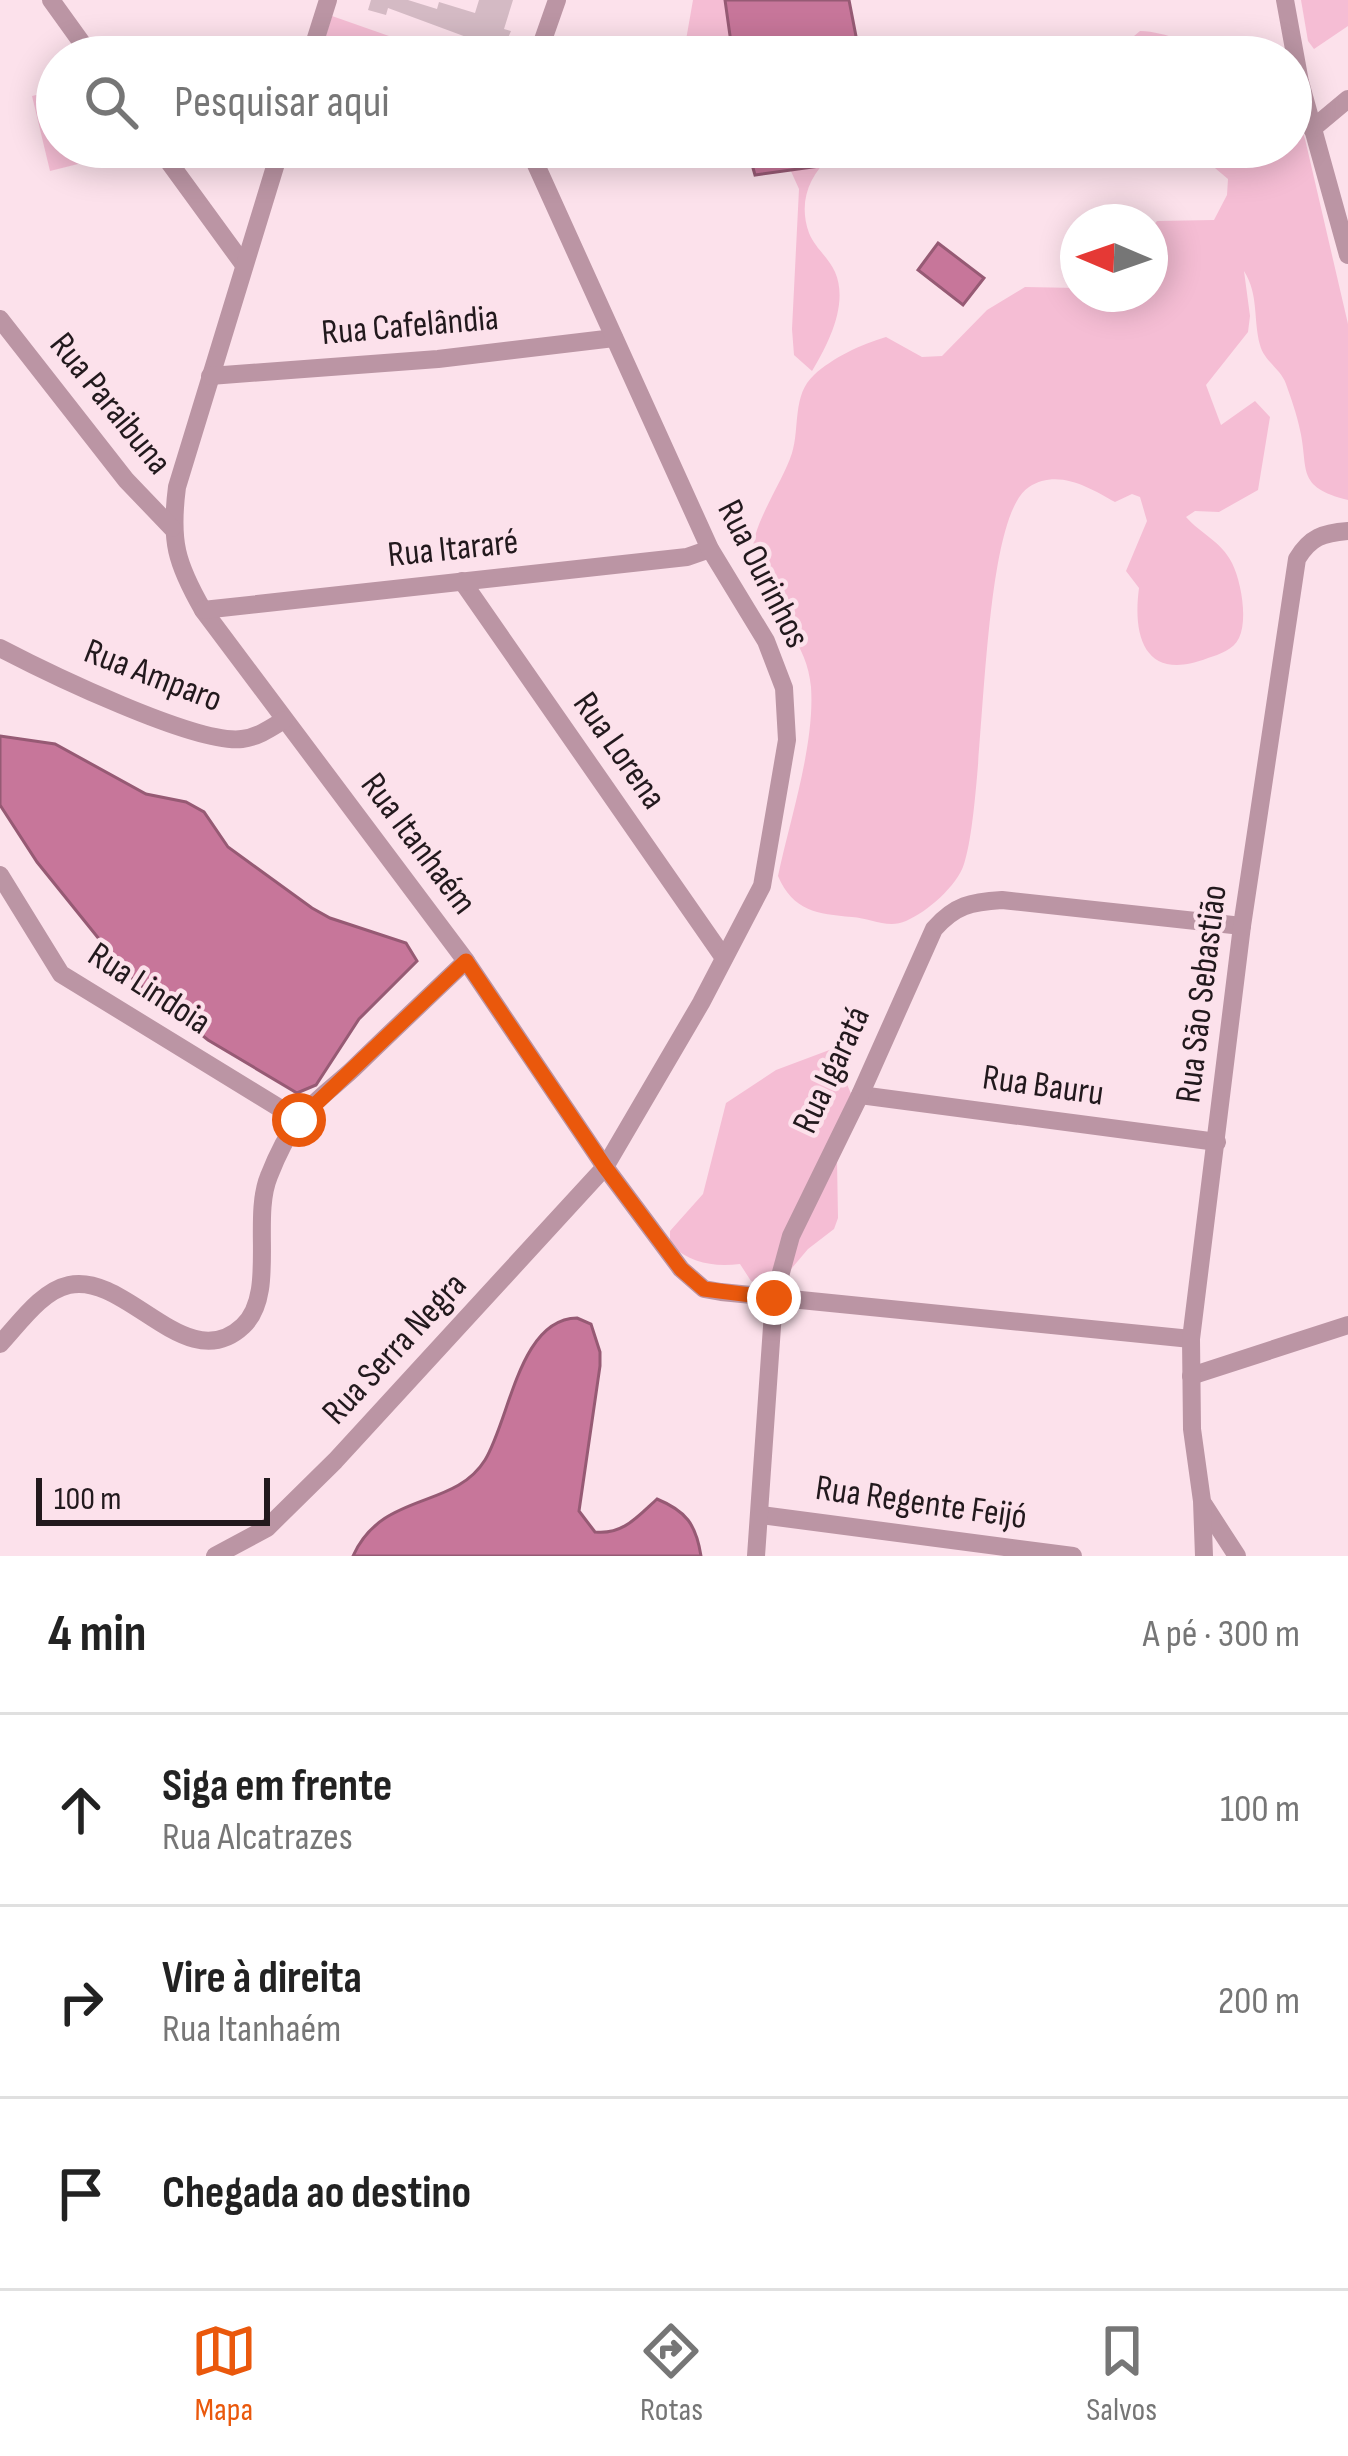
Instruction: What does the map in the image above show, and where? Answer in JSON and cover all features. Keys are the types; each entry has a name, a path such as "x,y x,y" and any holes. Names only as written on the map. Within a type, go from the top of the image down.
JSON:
{"street":[{"path":"50,0 77,36"},
{"path":"544,36 557,0"},
{"path":"1285,0 1292,36"},
{"path":"315,36 322,4"},
{"path":"1346,244 1312,130 1348,99"},
{"path":"173,168 244,265"},
{"name":"Rua Itanhaém","path":"274,168 177,488 172,528 175,553 203,610 466,961 605,1167 695,1283 704,1289 774,1298 1191,1339"},
{"name":"Rua Ourinhos","path":"537,168 710,549 766,641 784,688 788,717 762,886 605,1167"},
{"name":"Rua Paraibuna","path":"0,319 126,480 172,528"},
{"name":"Rua Cafelândia","path":"211,376 438,359 614,338"},
{"name":"Rua São Sebastião","path":"1202,1555 1191,1339 1243,926 1298,559 1307,542 1326,532 1348,531"},
{"name":"Rua Itararé","path":"203,610 686,557 710,549"},
{"name":"Rua Lorena","path":"462,581 724,958"},
{"name":"Rua Amparo","path":"0,648 132,710 225,739 258,736 284,720"},
{"name":"Rua Lindoia","path":"0,875 61,974 299,1120"},
{"name":"Rua Igaratá","path":"756,1556 774,1298 791,1236 926,944 951,909 1002,900 1243,926"},
{"path":"0,1344 50,1293 85,1283 103,1288 192,1339 210,1341 243,1327 260,1296 261,1208 268,1178 299,1120 466,961"},
{"name":"Rua Bauru","path":"860,1095 1217,1142"},
{"name":"Rua Serra Negra","path":"215,1556 267,1528 310,1486 605,1167"},
{"path":"1191,1376 1348,1325"},
{"name":"Rua São Sebastião","path":"1202,1501 1231,1548"},
{"name":"Rua Regente Feijó","path":"760,1515 1073,1556"},
{"path":"1202,1555 1231,1548"}],"shaded area":[{"path":"693,0 725,0 730,36 687,36"},
{"path":"725,0 849,0 856,36 730,36"},
{"path":"1301,0 1348,0 1348,26 1314,49 1312,36 1307,36"},
{"path":"332,16 389,36 326,36"},
{"path":"1140,31 1169,36 1134,36"},
{"path":"753,168 805,168 755,175"},
{"path":"790,168 820,168 805,200 806,222 835,272 840,297 830,336 812,371 794,355 792,329 799,189"},
{"path":"1215,168 1312,168 1348,324 1348,500 1319,489 1308,475 1294,407 1284,379 1262,351 1252,289 1244,271 1248,332 1206,385 1221,425 1255,401 1270,417 1258,490 1219,512 1195,511 1186,517 1222,549 1235,571 1243,611 1236,642 1222,653 1187,664 1158,660 1142,639 1139,588 1126,571 1147,521 1140,497 1132,494 1115,502 1084,486 1051,479 1029,487 1013,510 1001,550 971,829 960,872 932,905 899,923 828,914 799,904 778,876 805,757 811,687 800,649 756,574 753,544 792,453 799,402 807,383 838,357 886,337 922,357 942,356 987,310 1025,287 1060,288 1060,312 1168,312 1168,221 1214,220 1227,195 1228,179"},
{"path":"938,243 984,278 963,305 918,270"},
{"path":"0,736 55,744 146,794 186,802 204,812 228,847 312,908 406,943 417,961 359,1019 316,1085 297,1093 208,1040 128,975 37,862 0,805"},
{"path":"832,1049 855,1103 837,1160 834,1229 808,1249 781,1281 766,1287 751,1281 740,1264 703,1262 670,1245 670,1231 703,1194 726,1103 776,1070"},
{"path":"577,1318 591,1324 600,1352 579,1511 595,1532 614,1531 657,1499 688,1520 701,1556 353,1556 382,1521 472,1476 494,1442 529,1353 557,1323"}],"building":[{"path":"371,0 408,0 437,9 439,2 475,13 479,0 513,0 504,29 511,31 509,36 464,36 388,8 386,15 368,10"}],"route":[{"path":"299,1120 466,961 605,1167 681,1269 704,1289 774,1298"}]}
